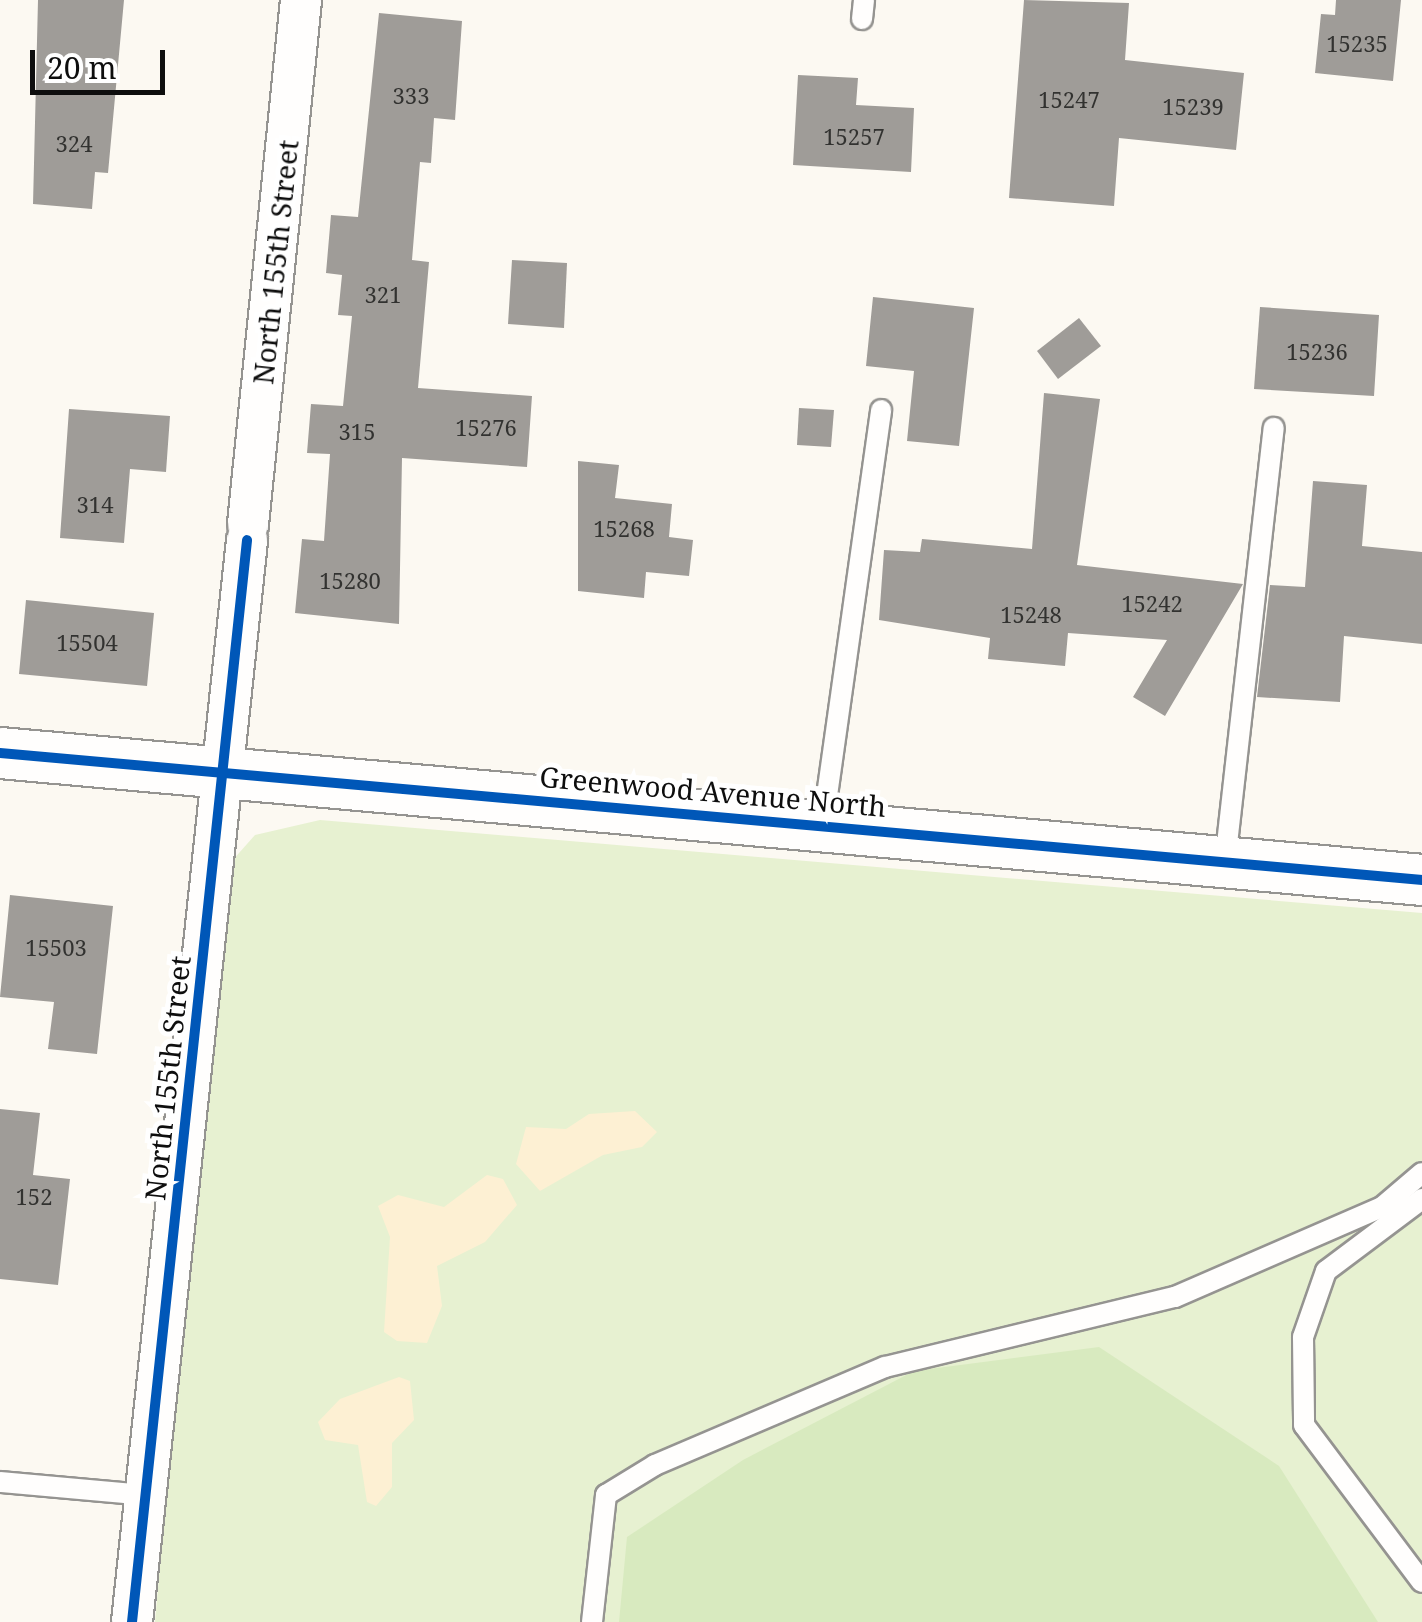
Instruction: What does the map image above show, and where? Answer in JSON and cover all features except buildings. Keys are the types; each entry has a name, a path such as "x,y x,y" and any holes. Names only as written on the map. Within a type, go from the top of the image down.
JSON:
{"street":[{"name":"North 155th Street","path":"132,1622 301,0"},
{"name":"Greenwood Avenue North","path":"0,752 223,769 1422,880"}],"lane":[{"path":"823,824 881,410"},
{"path":"1225,862 1274,428"},
{"path":"592,1622 606,1495 655,1466 884,1366 1175,1297 1382,1207 1422,1173"},
{"path":"1422,1199 1326,1271 1303,1337 1304,1425 1422,1582"},
{"path":"0,1482 146,1496"}],"green space":[{"path":"320,820 1422,913 1422,1622 155,1622 218,901 231,862 255,835"},
{"path":"1099,1347 1279,1466 1378,1622 619,1622 627,1537 743,1460 914,1371"}],"sand":[{"path":"635,1111 657,1132 642,1147 603,1155 540,1191 516,1164 526,1127 566,1129 589,1114"},
{"path":"487,1175 503,1179 517,1205 485,1242 437,1266 442,1306 427,1343 397,1341 384,1332 390,1237 378,1206 398,1195 444,1207"},
{"path":"399,1377 410,1381 414,1420 392,1443 392,1487 376,1506 367,1502 358,1445 325,1440 318,1422 340,1399"}],"cycle path":[{"path":"132,1622 247,540"},
{"path":"0,753 1422,880"}]}
